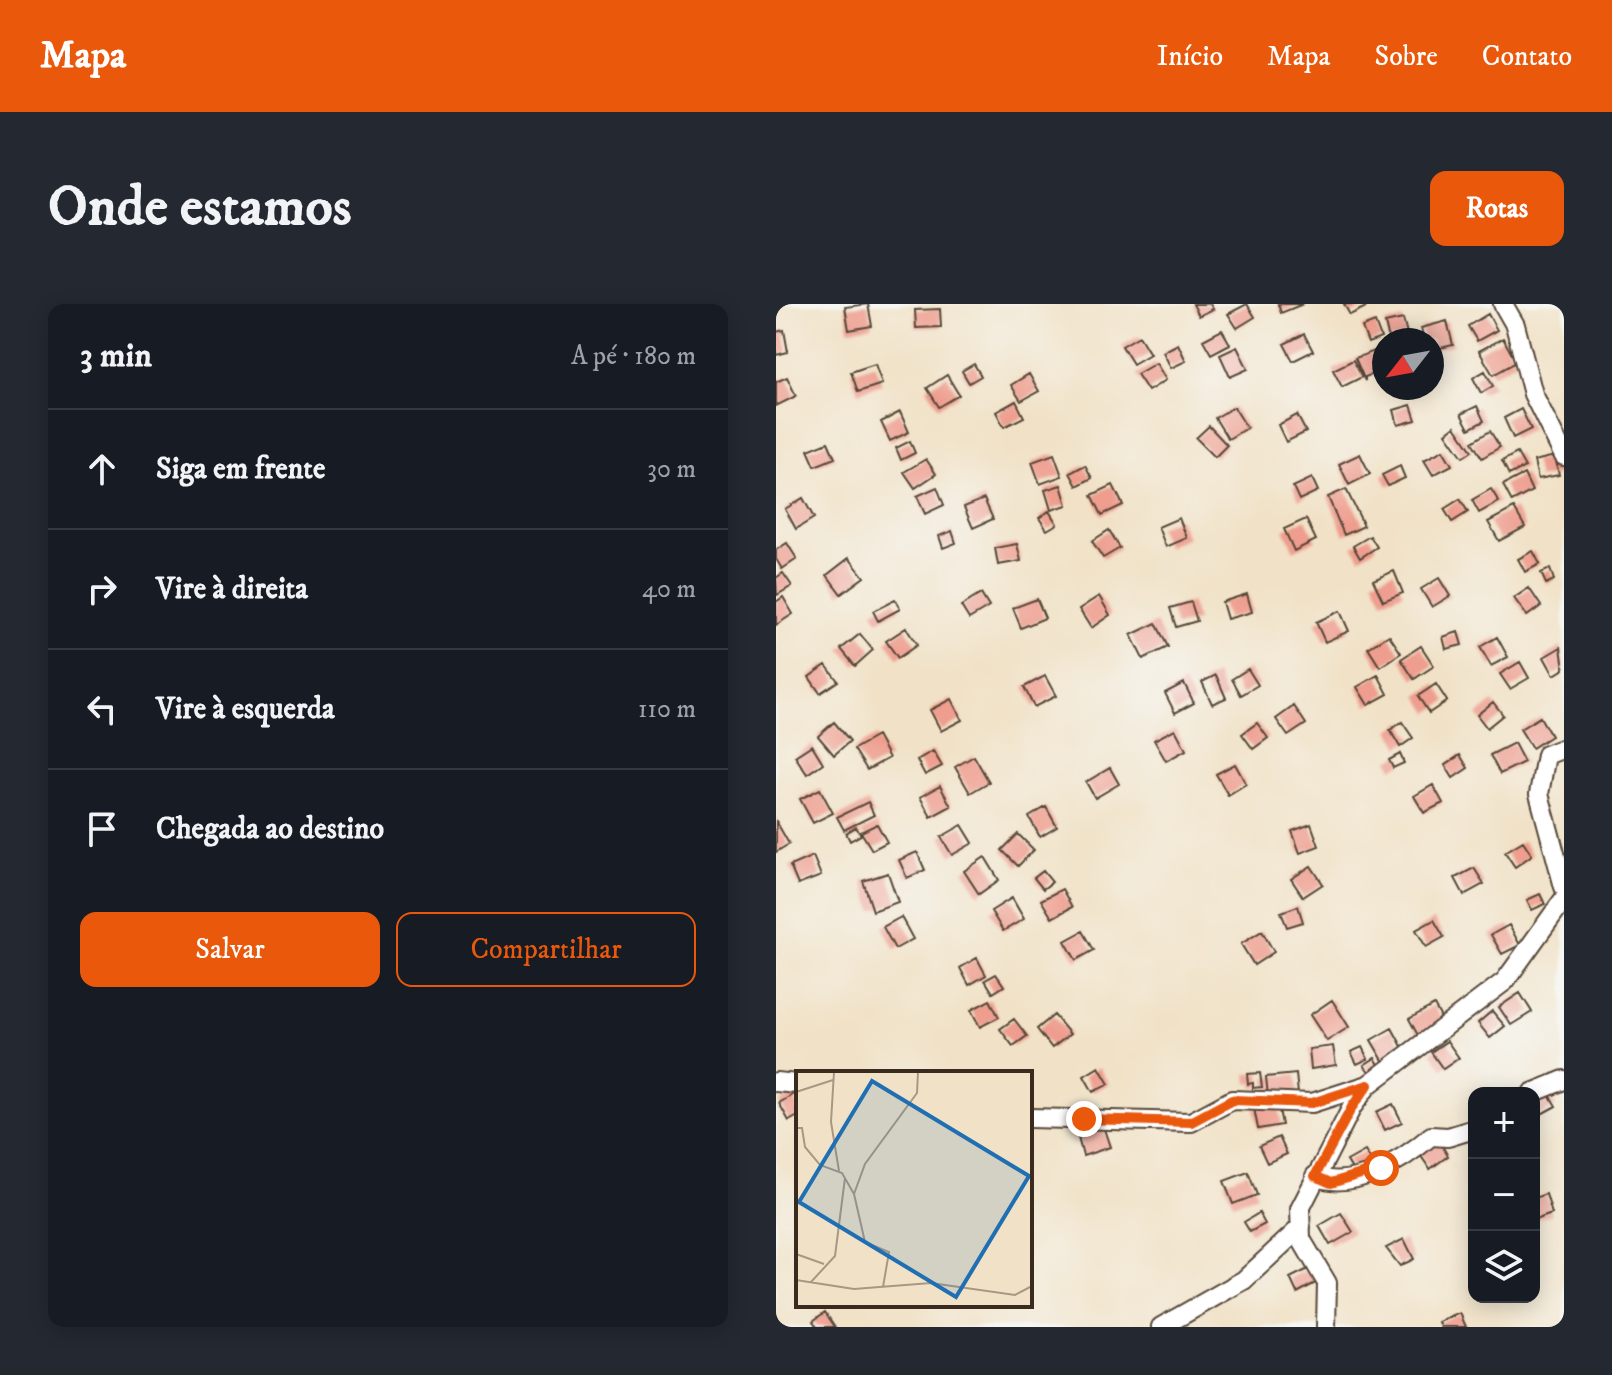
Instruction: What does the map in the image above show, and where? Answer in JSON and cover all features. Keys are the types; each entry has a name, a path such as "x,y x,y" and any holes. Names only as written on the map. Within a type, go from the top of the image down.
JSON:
{"street":[{"path":"1503,304 1515,325 1533,394 1564,456"},
{"path":"1564,748 1546,755 1539,794 1564,887"},
{"path":"1326,1327 1327,1283 1301,1239 1300,1209 1352,1107 1368,1085 1505,981 1564,899"},
{"path":"1540,1090 1564,1080"},
{"path":"776,1082 796,1084"},
{"path":"1032,1118 1191,1122 1232,1100 1312,1103 1368,1085"},
{"path":"1315,1176 1331,1183 1353,1178 1413,1152 1431,1136 1448,1137 1468,1131"},
{"path":"1161,1327 1244,1280 1301,1227"}],"building":[{"path":"868,304 872,326 849,330 845,307"},
{"path":"1193,304 1210,304 1213,309 1199,316"},
{"path":"1247,304 1255,317 1237,328 1228,314"},
{"path":"1278,304 1303,304 1281,313"},
{"path":"1344,304 1372,304 1350,315"},
{"path":"940,309 941,327 916,328 915,310"},
{"path":"1488,314 1497,330 1477,341 1468,326"},
{"path":"1403,319 1406,328 1386,328 1385,323"},
{"path":"1447,321 1453,345 1444,347 1444,328 1421,328"},
{"path":"1375,322 1377,328 1372,328 1372,341 1368,343 1362,327"},
{"path":"784,330 788,352 776,355 776,332"},
{"path":"1222,330 1230,344 1211,354 1203,340"},
{"path":"1304,334 1313,351 1293,361 1284,344"},
{"path":"1139,336 1150,354 1133,364 1122,346"},
{"path":"1503,338 1516,362 1493,375 1479,351"},
{"path":"1178,344 1186,361 1171,368 1163,352"},
{"path":"1237,347 1248,369 1230,377 1220,355"},
{"path":"1372,352 1372,374 1365,377 1365,381 1355,358"},
{"path":"1353,360 1362,377 1342,387 1333,370"},
{"path":"1156,363 1166,380 1148,391 1137,374"},
{"path":"875,364 882,384 858,392 851,372"},
{"path":"974,364 981,376 969,383 962,371"},
{"path":"1485,371 1493,386 1481,393 1473,378"},
{"path":"1029,374 1039,391 1021,401 1011,385"},
{"path":"947,375 959,395 939,407 927,388"},
{"path":"787,377 796,396 776,406 776,382"},
{"path":"1016,401 1024,417 1004,427 996,412"},
{"path":"1411,405 1416,420 1398,425 1394,410"},
{"path":"1477,406 1484,421 1469,429 1461,414"},
{"path":"1234,407 1247,428 1228,439 1215,418"},
{"path":"1521,409 1531,429 1513,438 1504,418"},
{"path":"900,412 909,432 890,441 881,422"},
{"path":"1297,415 1306,432 1286,442 1278,425"},
{"path":"1209,426 1227,445 1215,457 1196,438"},
{"path":"1455,426 1472,451 1463,457 1446,433"},
{"path":"1490,431 1500,447 1482,458 1472,442"},
{"path":"910,441 915,453 901,460 896,448"},
{"path":"828,442 835,458 815,466 808,450"},
{"path":"1443,450 1452,465 1433,475 1424,460"},
{"path":"1517,453 1525,467 1509,475 1502,461"},
{"path":"1054,454 1062,476 1040,484 1032,462"},
{"path":"1360,454 1370,474 1349,485 1339,464"},
{"path":"1555,456 1559,475 1538,479 1534,461"},
{"path":"926,459 936,474 915,488 904,472"},
{"path":"1085,465 1092,478 1077,486 1070,473"},
{"path":"1400,466 1405,478 1388,486 1382,475"},
{"path":"1524,474 1532,491 1512,502 1503,485"},
{"path":"1312,478 1318,491 1299,500 1293,487"},
{"path":"1061,485 1067,505 1051,510 1045,490"},
{"path":"1113,485 1123,505 1102,515 1092,495"},
{"path":"937,487 944,505 925,514 917,496"},
{"path":"1346,489 1364,526 1344,535 1328,497"},
{"path":"1491,489 1499,502 1479,513 1472,500"},
{"path":"803,498 814,518 796,529 785,509"},
{"path":"984,499 993,519 973,528 964,507"},
{"path":"1460,499 1468,512 1452,522 1444,509"},
{"path":"1514,508 1525,527 1499,541 1488,522"},
{"path":"1049,511 1057,524 1047,530 1039,518"},
{"path":"1179,518 1187,538 1166,547 1158,527"},
{"path":"1306,519 1316,540 1294,551 1284,529"},
{"path":"1109,530 1120,548 1103,558 1092,541"},
{"path":"952,531 956,543 943,548 939,536"},
{"path":"1370,536 1377,547 1360,558 1353,546"},
{"path":"787,543 797,559 782,569 776,559 776,550"},
{"path":"1017,544 1021,561 998,565 995,548"},
{"path":"1533,551 1540,564 1525,572 1518,559"},
{"path":"849,558 864,577 841,594 827,575"},
{"path":"1550,569 1554,580 1546,584 1541,573"},
{"path":"1394,571 1403,593 1383,601 1373,580"},
{"path":"783,573 792,586 777,595 776,578"},
{"path":"1439,578 1450,596 1432,607 1421,589"},
{"path":"1529,588 1541,606 1527,616 1514,598"},
{"path":"981,594 989,607 969,619 961,606"},
{"path":"1247,594 1252,612 1227,619 1222,602"},
{"path":"1099,596 1110,615 1091,628 1079,609"},
{"path":"783,597 793,614 776,625 776,602"},
{"path":"1037,599 1045,618 1021,628 1013,608"},
{"path":"895,600 900,609 878,621 873,611"},
{"path":"1191,602 1197,621 1176,627 1170,608"},
{"path":"1340,611 1349,631 1325,642 1316,622"},
{"path":"1156,623 1168,647 1143,659 1131,635"},
{"path":"906,628 917,645 898,658 886,641"},
{"path":"1458,632 1462,645 1446,649 1443,637"},
{"path":"860,634 873,650 855,666 841,649"},
{"path":"1389,635 1401,653 1380,667 1368,648"},
{"path":"1497,637 1508,657 1491,666 1480,647"},
{"path":"1421,646 1434,666 1414,679 1401,659"},
{"path":"1561,647 1564,669 1554,675 1544,657"},
{"path":"1520,662 1529,678 1510,689 1500,674"},
{"path":"826,665 838,681 820,693 809,677"},
{"path":"1248,669 1258,685 1241,695 1232,679"},
{"path":"1216,675 1226,698 1212,704 1202,682"},
{"path":"1378,675 1388,694 1368,705 1357,687"},
{"path":"1045,676 1056,696 1034,707 1024,687"},
{"path":"1184,683 1194,703 1175,713 1165,693"},
{"path":"1436,684 1447,701 1429,713 1418,696"},
{"path":"951,699 962,720 941,731 930,710"},
{"path":"1493,702 1503,715 1487,728 1477,715"},
{"path":"1294,706 1306,724 1288,736 1276,719"},
{"path":"1540,717 1551,736 1532,748 1520,729"},
{"path":"834,722 850,741 834,755 818,736"},
{"path":"1402,722 1413,738 1400,747 1390,730"},
{"path":"1257,723 1268,738 1253,749 1242,734"},
{"path":"1175,729 1186,750 1166,761 1154,740"},
{"path":"877,736 889,758 867,770 854,749"},
{"path":"1514,743 1524,762 1500,774 1490,755"},
{"path":"812,745 823,763 807,774 795,756"},
{"path":"933,751 942,766 925,775 917,760"},
{"path":"1400,754 1404,763 1393,768 1389,760"},
{"path":"1460,755 1468,768 1453,778 1445,765"},
{"path":"974,756 989,782 970,793 955,767"},
{"path":"1235,764 1246,784 1228,795 1216,774"},
{"path":"1110,768 1119,784 1095,798 1086,782"},
{"path":"1433,785 1443,803 1424,813 1414,796"},
{"path":"940,786 951,806 931,817 920,797"},
{"path":"820,789 833,813 813,823 800,799"},
{"path":"868,802 874,815 844,830 837,817"},
{"path":"1046,807 1057,827 1040,837 1029,817"},
{"path":"776,821 789,844 776,852"},
{"path":"877,824 887,842 872,850 861,832"},
{"path":"1311,824 1319,846 1300,853 1292,831"},
{"path":"962,825 973,843 952,855 941,837"},
{"path":"856,827 861,835 850,841 846,833"},
{"path":"1018,834 1034,850 1018,866 1002,850"},
{"path":"1523,841 1532,855 1515,867 1505,852"},
{"path":"917,852 925,870 907,878 899,860"},
{"path":"813,856 821,876 798,885 790,866"},
{"path":"985,857 999,880 979,894 964,871"},
{"path":"1311,866 1323,884 1303,897 1291,879"},
{"path":"1474,868 1484,884 1464,895 1455,878"},
{"path":"1043,871 1052,882 1043,889 1034,878"},
{"path":"888,873 898,902 873,911 863,881"},
{"path":"1062,889 1072,907 1052,918 1041,900"},
{"path":"1540,894 1545,904 1532,910 1527,900"},
{"path":"1012,898 1024,919 1003,931 991,911"},
{"path":"1298,906 1303,922 1287,927 1281,912"},
{"path":"901,917 913,939 895,949 883,927"},
{"path":"1434,920 1444,937 1426,947 1416,930"},
{"path":"1509,925 1520,945 1502,954 1491,935"},
{"path":"1083,931 1094,950 1076,960 1065,941"},
{"path":"1262,931 1274,952 1254,965 1241,944"},
{"path":"977,958 986,975 969,985 960,968"},
{"path":"996,974 1004,986 993,993 985,980"},
{"path":"1520,993 1532,1012 1511,1025 1499,1007"},
{"path":"990,1000 999,1017 980,1027 971,1010"},
{"path":"1332,1000 1349,1027 1327,1041 1310,1015"},
{"path":"1434,1005 1445,1025 1420,1039 1409,1019"},
{"path":"1492,1011 1505,1026 1490,1038 1478,1023"},
{"path":"1054,1015 1070,1034 1052,1048 1037,1029"},
{"path":"1014,1019 1027,1036 1013,1046 1000,1029"},
{"path":"1392,1028 1404,1050 1384,1062 1371,1040"},
{"path":"1447,1041 1459,1058 1443,1069 1431,1052"},
{"path":"1333,1046 1336,1065 1311,1069 1309,1049"},
{"path":"1362,1047 1368,1059 1357,1064 1351,1052"},
{"path":"1375,1058 1380,1066 1370,1073 1364,1065"},
{"path":"1099,1067 1109,1084 1093,1092 1084,1076"},
{"path":"1260,1073 1262,1087 1253,1088 1253,1083 1248,1084 1247,1074"},
{"path":"1296,1074 1298,1094 1268,1096 1266,1077"},
{"path":"1546,1089 1556,1106 1540,1115 1540,1092"},
{"path":"796,1093 796,1117 789,1121 779,1103"},
{"path":"1278,1104 1282,1125 1258,1129 1254,1108"},
{"path":"1393,1104 1402,1122 1385,1130 1376,1112"},
{"path":"1103,1126 1110,1147 1083,1156 1077,1134"},
{"path":"1279,1137 1287,1154 1267,1163 1259,1146"},
{"path":"1438,1139 1448,1156 1430,1169 1418,1152"},
{"path":"1365,1151 1370,1159 1375,1156 1379,1162 1356,1176 1347,1161"},
{"path":"1248,1172 1257,1195 1233,1204 1224,1181"},
{"path":"1546,1194 1552,1214 1540,1218 1540,1196"},
{"path":"1259,1213 1265,1224 1250,1232 1244,1222"},
{"path":"1341,1213 1353,1232 1330,1245 1319,1226"},
{"path":"1404,1239 1414,1259 1400,1266 1386,1248"},
{"path":"1312,1267 1319,1281 1297,1293 1290,1278"},
{"path":"825,1312 835,1327 817,1327 813,1321"},
{"path":"1460,1313 1466,1327 1441,1327 1439,1322"}],"route":[{"path":"1084,1119 1191,1122 1232,1100 1312,1103 1368,1085 1352,1107 1315,1176 1331,1183 1381,1168"}]}
